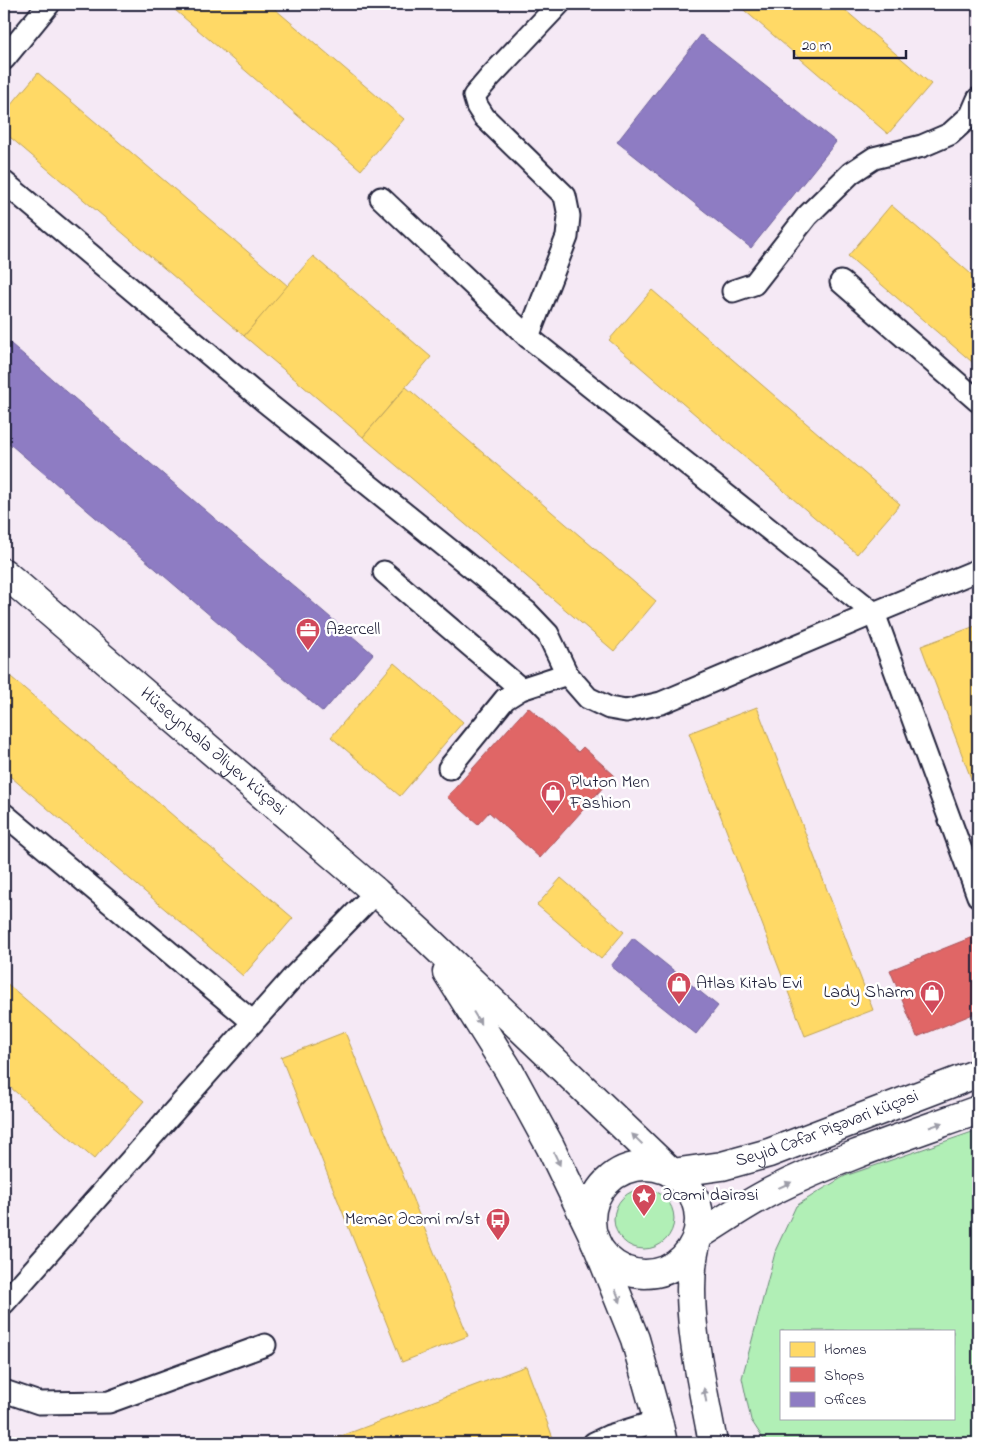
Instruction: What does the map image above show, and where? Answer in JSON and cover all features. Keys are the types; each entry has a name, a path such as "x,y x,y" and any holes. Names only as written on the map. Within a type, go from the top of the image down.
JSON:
{"street":[{"name":"Hüseynbala Əliyev küçəsi","path":"4,573 422,933"},
{"path":"422,933 684,1182 693,1194 698,1207 700,1222 693,1259 691,1286 693,1325 713,1443"},
{"path":"422,933 508,1069 550,1146 600,1251 612,1263 627,1272 645,1275 662,1272 677,1264 690,1252 698,1236"},
{"name":"Seyid Cəfər Pişəvəri küçəsi","path":"672,1172 722,1166 769,1153 978,1073"},
{"name":"Seyid Cəfər Pişəvəri küçəsi","path":"698,1236 758,1198 817,1170 978,1110"},
{"path":"661,1432 635,1339 593,1235 591,1217 595,1199 605,1183 619,1172 636,1166 655,1166 672,1172"}],"lane":[{"path":"4,59 49,4"},
{"path":"528,337 567,237 569,216 565,196 484,117 474,96 559,4"},
{"path":"733,291 754,284 807,216 851,173 874,158 922,146 950,134 971,115 978,99"},
{"path":"4,182 263,400 527,612 548,634 567,674 588,698 609,708 626,711 661,703 978,570"},
{"path":"381,198 528,337 874,613 978,896"},
{"path":"841,282 978,401"},
{"path":"384,572 521,689"},
{"path":"449,768 505,699 521,689 567,674"},
{"path":"4,814 252,1022"},
{"path":"4,1303 252,1022 376,892"},
{"path":"4,1391 39,1403 109,1402 265,1345"},
{"path":"594,1443 610,1436 661,1432"}],"green space":[{"path":"978,1130 978,1443 766,1443 751,1420 742,1378 776,1249 796,1206 845,1176"},
{"name":"Əcəmi dairəsi","path":"638,1189 650,1189 661,1194 669,1202 674,1213 672,1231 661,1244 650,1249 638,1249 627,1244 619,1236 614,1225 614,1213 619,1202 627,1194"}],"building: Homes":[{"path":"168,4 269,4 404,119 361,170"},
{"path":"737,4 838,4 931,84 888,134"},
{"path":"38,73 288,286 244,336 4,132 4,113"},
{"path":"891,205 978,280 978,367 848,256"},
{"path":"313,256 431,357 363,437 244,336"},
{"path":"652,290 900,504 857,554 609,340"},
{"path":"406,387 656,601 614,651 363,437"},
{"path":"978,625 978,797 921,646"},
{"path":"394,663 463,722 400,796 331,737"},
{"path":"4,671 293,918 243,976 4,771"},
{"path":"757,707 873,1010 805,1036 689,733"},
{"path":"561,878 624,932 601,959 537,905"},
{"path":"4,981 144,1101 94,1159 4,1082"},
{"path":"345,1032 468,1336 402,1362 281,1057"},
{"path":"526,1366 553,1438 540,1443 323,1443"}],"building: Shops":[{"path":"528,707 578,752 583,747 614,775 540,858 489,812 478,824 447,797"},
{"path":"975,936 978,944 978,1012 917,1037 890,970"}],"building: Offices":[{"path":"701,35 836,142 751,248 617,142"},
{"path":"4,338 373,654 323,712 4,439"},
{"path":"633,938 718,1006 696,1034 611,966"}],"place":[{"name":"Azercell","path":"308,651"},
{"name":"Pluton Men Fashion","path":"553,814"},
{"name":"Atlas Kitab Evi","path":"679,1005"},
{"name":"Lady Sharm","path":"932,1014"},
{"name":"Əcəmi dairəsi","path":"644,1217"},
{"name":"Memar Əcəmi m/st","path":"498,1241"}]}
